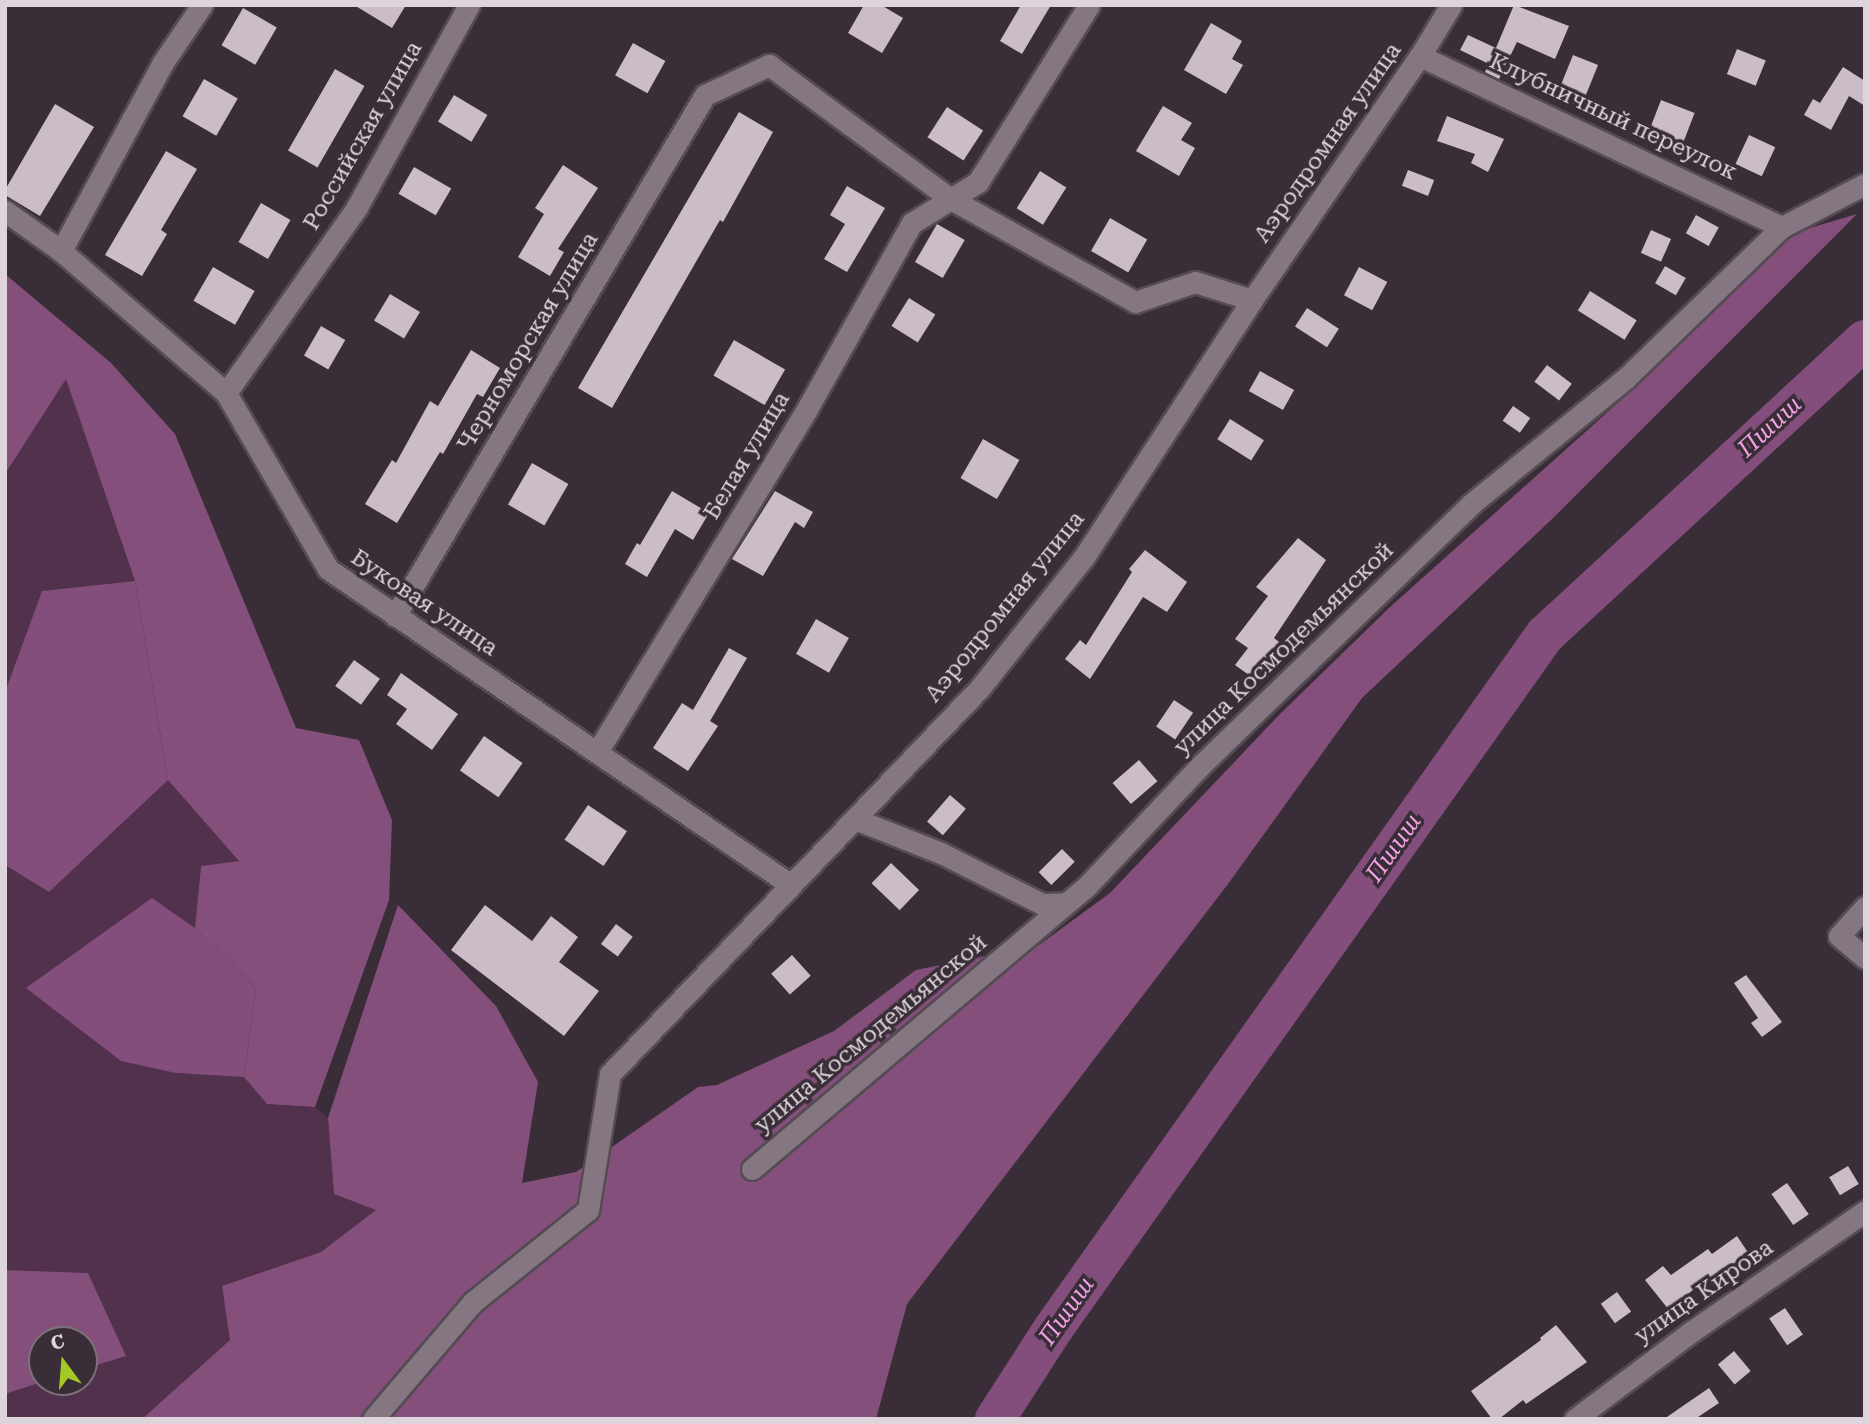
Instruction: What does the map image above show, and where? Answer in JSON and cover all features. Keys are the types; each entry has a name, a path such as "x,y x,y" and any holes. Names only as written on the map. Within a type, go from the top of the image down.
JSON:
{"street":[{"path":"61,251 162,64 202,5"},
{"name":"Российская улица","path":"226,393 357,207 468,5"},
{"name":"Белая улица","path":"597,752 807,409 912,223 978,182 1089,5"},
{"name":"Аэродромная улица","path":"373,1419 473,1302 588,1210 610,1074 979,689 1084,556 1252,300 1420,56 1451,5"},
{"name":"Клубничный переулок","path":"1420,56 1782,228"},
{"name":"Черноморская улица","path":"395,616 705,95 769,65 951,200"},
{"name":"улица Космодемьянской","path":"752,1169 1066,903 1321,646 1471,504 1626,378 1782,228 1865,184"},
{"path":"951,200 1135,302 1195,282 1252,300"},
{"name":"Буковая улица","path":"5,211 61,251 226,393 328,569 790,885"},
{"path":"855,819 941,853 1042,904 1066,903"},
{"path":"1865,907 1839,936 1865,958"},
{"name":"улица Кирова","path":"1575,1419 1691,1332 1865,1211"}],"shaded area":[{"path":"1857,214 1552,519 1362,698 1228,884 907,1304 876,1419 142,1419 230,1340 222,1286 321,1252 376,1210 334,1194 328,1118 398,905 496,1006 538,1082 522,1183 576,1172 698,1087 717,1085 834,1031 916,970 1039,945 1110,893 1279,715 1389,608 1622,399 1793,233"},
{"path":"5,274 111,363 175,434 296,728 359,740 392,820 389,900 315,1107 267,1104 244,1077 256,988 195,928 201,866 239,861 168,780 135,581 66,379 5,474"},
{"path":"66,378 135,581 42,591 5,692 5,474"},
{"path":"135,581 168,780 49,892 5,865 5,692 42,591"},
{"path":"168,780 240,861 201,866 195,928 152,898 176,1073 244,1077 267,1104 315,1107 328,1118 334,1194 377,1210 321,1252 222,1286 231,1340 142,1419 5,1419 5,1394 28,1387 28,1396 98,1396 98,1365 125,1356 88,1273 5,1270 5,865 49,892"},
{"path":"152,898 195,928 256,988 244,1077 176,1073 121,1061 26,988"},
{"path":"5,1270 88,1273 126,1356 98,1365 98,1326 28,1326 28,1387 5,1394"}],"building":[{"path":"354,5 406,5 392,28"},
{"path":"864,5 881,5 903,18 882,53 848,33"},
{"path":"1021,5 1051,5 1022,54 1000,41"},
{"path":"1514,5 1569,26 1555,59 1517,42 1499,79 1485,72 1489,64 1460,50 1468,35 1496,48"},
{"path":"243,8 277,27 255,65 222,45"},
{"path":"1211,23 1242,41 1232,59 1243,65 1226,94 1184,70"},
{"path":"633,43 665,61 647,93 615,75"},
{"path":"1737,49 1766,61 1756,86 1727,74"},
{"path":"1573,55 1598,65 1581,107 1556,97"},
{"path":"1843,67 1865,81 1865,106 1849,96 1831,130 1804,115 1813,99 1820,103"},
{"path":"335,69 364,86 317,167 288,150"},
{"path":"204,79 238,98 216,136 182,116"},
{"path":"454,95 487,115 471,142 438,122"},
{"path":"1661,100 1695,113 1682,147 1648,134"},
{"path":"55,104 94,127 40,216 5,195 5,190"},
{"path":"1163,106 1192,123 1181,140 1195,148 1179,176 1136,151"},
{"path":"947,107 983,130 963,161 927,137"},
{"path":"739,112 773,132 723,222 720,220 612,408 578,388"},
{"path":"1447,116 1504,139 1488,172 1471,163 1475,154 1437,141"},
{"path":"1749,135 1775,147 1762,176 1735,164"},
{"path":"166,151 197,169 161,230 167,234 142,276 105,255"},
{"path":"563,165 598,188 558,249 564,252 550,276 518,257 544,214 535,208"},
{"path":"414,167 451,189 436,215 398,194"},
{"path":"1408,170 1434,180 1428,196 1402,186"},
{"path":"1040,171 1066,187 1043,225 1017,208"},
{"path":"847,186 885,208 847,272 824,259 845,224 830,215"},
{"path":"261,203 290,220 268,259 238,242"},
{"path":"1696,215 1719,228 1709,246 1686,233"},
{"path":"1110,218 1147,240 1128,272 1091,251"},
{"path":"937,224 965,240 943,278 915,262"},
{"path":"1651,230 1671,239 1661,262 1641,253"},
{"path":"1665,266 1686,278 1676,295 1655,283"},
{"path":"213,267 255,291 235,325 194,301"},
{"path":"1359,267 1387,282 1372,310 1344,295"},
{"path":"1590,291 1637,320 1624,340 1578,311"},
{"path":"390,294 420,312 404,339 374,321"},
{"path":"909,298 935,314 918,342 892,326"},
{"path":"1307,308 1339,329 1327,347 1295,326"},
{"path":"321,326 345,340 328,369 304,355"},
{"path":"734,340 785,369 765,405 714,376"},
{"path":"471,350 500,368 483,397 477,394 443,454 440,452 397,523 365,504 392,460 396,463 430,401 438,406"},
{"path":"1547,365 1572,384 1559,400 1534,382"},
{"path":"1260,371 1294,390 1283,410 1249,391"},
{"path":"1513,406 1530,418 1520,433 1503,421"},
{"path":"1230,419 1264,440 1251,461 1217,439"},
{"path":"983,439 1019,460 997,499 960,478"},
{"path":"532,463 568,484 544,526 508,505"},
{"path":"672,491 709,513 693,540 675,529 647,577 625,564 637,543 640,545"},
{"path":"775,491 813,512 804,528 795,522 763,576 732,559"},
{"path":"1298,538 1326,560 1274,638 1279,642 1253,678 1235,665 1248,648 1235,639 1268,596 1256,587"},
{"path":"1145,550 1187,582 1167,612 1143,597 1090,679 1065,659 1080,640 1086,645 1132,572 1129,569"},
{"path":"816,619 849,638 829,673 796,654"},
{"path":"729,648 747,658 710,721 718,726 688,771 653,748 682,703 693,710"},
{"path":"354,660 380,679 361,705 335,686"},
{"path":"401,673 458,714 432,750 396,724 407,709 387,695"},
{"path":"1174,700 1193,713 1175,739 1156,727"},
{"path":"484,736 523,763 498,797 460,770"},
{"path":"1139,760 1157,781 1131,804 1113,783"},
{"path":"950,795 966,809 943,835 927,821"},
{"path":"588,805 627,831 603,866 565,840"},
{"path":"1062,849 1075,862 1051,885 1039,872"},
{"path":"891,863 919,890 900,910 872,883"},
{"path":"485,905 532,941 551,916 578,937 559,962 599,991 564,1036 451,950"},
{"path":"616,924 633,937 618,957 601,944"},
{"path":"792,955 811,976 790,995 771,974"},
{"path":"1746,975 1782,1022 1762,1037 1751,1023 1758,1018 1734,983"},
{"path":"1848,1166 1859,1184 1840,1195 1829,1177"},
{"path":"1787,1183 1809,1214 1793,1225 1771,1194"},
{"path":"1737,1236 1749,1254 1709,1281 1707,1278 1669,1310 1645,1280 1663,1266 1671,1275 1708,1249 1712,1254"},
{"path":"1617,1292 1631,1311 1615,1323 1601,1304"},
{"path":"1785,1308 1803,1335 1787,1345 1769,1319"},
{"path":"1556,1325 1587,1362 1526,1404 1523,1400 1499,1419 1492,1419 1471,1391 1541,1340 1540,1338"},
{"path":"1734,1351 1751,1371 1735,1384 1718,1364"},
{"path":"1709,1388 1719,1403 1695,1419 1664,1419"}],"waterway":[{"name":"Пшиш","path":"995,1419 1053,1329 1545,635 1865,340"}]}
